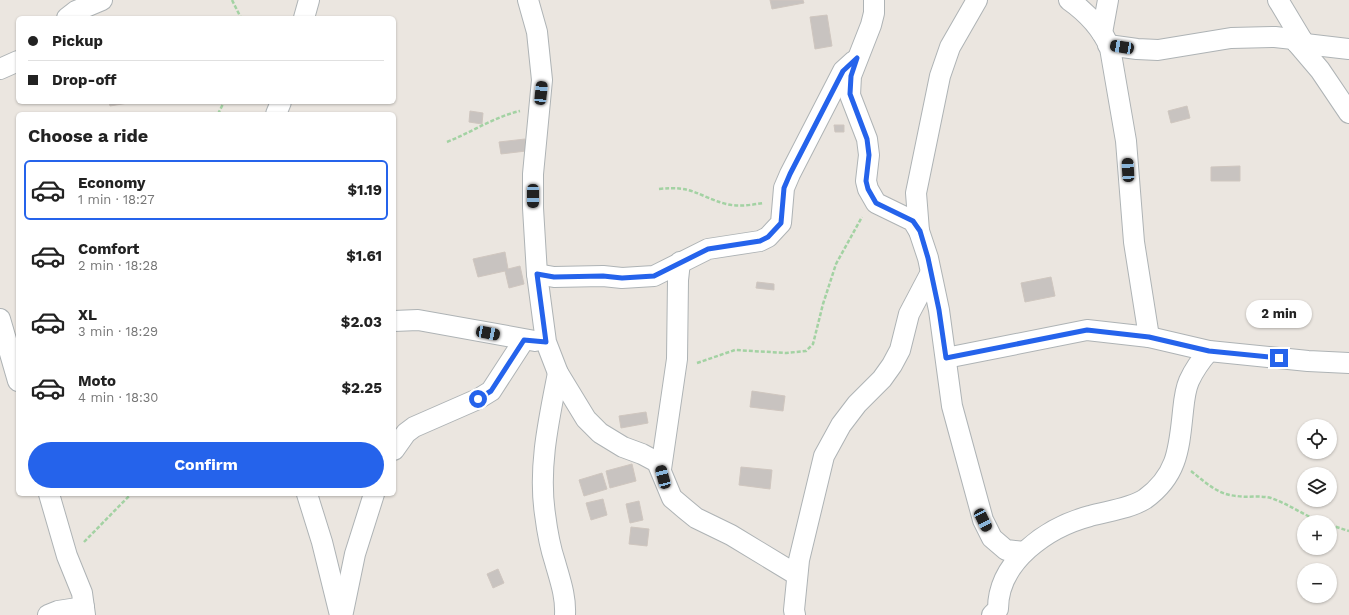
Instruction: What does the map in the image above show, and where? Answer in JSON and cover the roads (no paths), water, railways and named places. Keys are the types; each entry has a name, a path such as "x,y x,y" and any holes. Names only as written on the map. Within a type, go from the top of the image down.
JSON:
{"street":[{"path":"70,16 76,11 102,0"},
{"path":"305,16 309,0"},
{"path":"528,0 537,32 542,80 533,174 533,208 537,274 546,342 558,373 586,419 600,433 623,447 657,462 661,468 666,486 672,498 685,509 696,518 731,535 797,575"},
{"path":"874,0 874,13 865,45 857,58 851,76 850,94 867,139 869,155 866,181 871,197 876,203 913,221 920,231"},
{"path":"976,0 950,47 940,76 916,193 920,231 928,258 930,274 939,310 952,406 983,520 992,538 1006,550 1024,552"},
{"path":"1069,0 1079,7 1105,39 1137,49 1158,50 1230,38 1275,37 1349,49"},
{"path":"1108,0 1105,39 1126,141 1134,242 1149,337"},
{"path":"1278,0 1299,42 1349,113"},
{"path":"537,274 554,277 654,276 708,249 745,244 768,237 781,223 784,188 843,71 857,58"},
{"path":"0,70 16,62"},
{"path":"661,468 677,359 678,280 680,262"},
{"path":"795,615 799,560 824,456 841,425 857,404 882,379 892,365 900,350 909,314 930,274"},
{"path":"0,319 16,374"},
{"path":"396,321 418,320 524,340 546,342"},
{"path":"946,358 1087,330 1149,337 1209,351 1308,362 1349,363"},
{"path":"396,447 406,433 414,427 478,399 491,391 524,340"},
{"path":"996,613 1002,583 1014,564 1024,552 1058,528 1088,516 1122,508 1144,499 1160,485 1171,470 1177,458 1188,382 1196,368 1209,351"},
{"path":"558,373 548,423 542,482 549,541 566,602 565,615"},
{"path":"48,615 58,611 85,611 82,593 66,556 50,496"},
{"path":"308,496 322,542 341,615"},
{"path":"341,615 355,554 373,496"}]}
